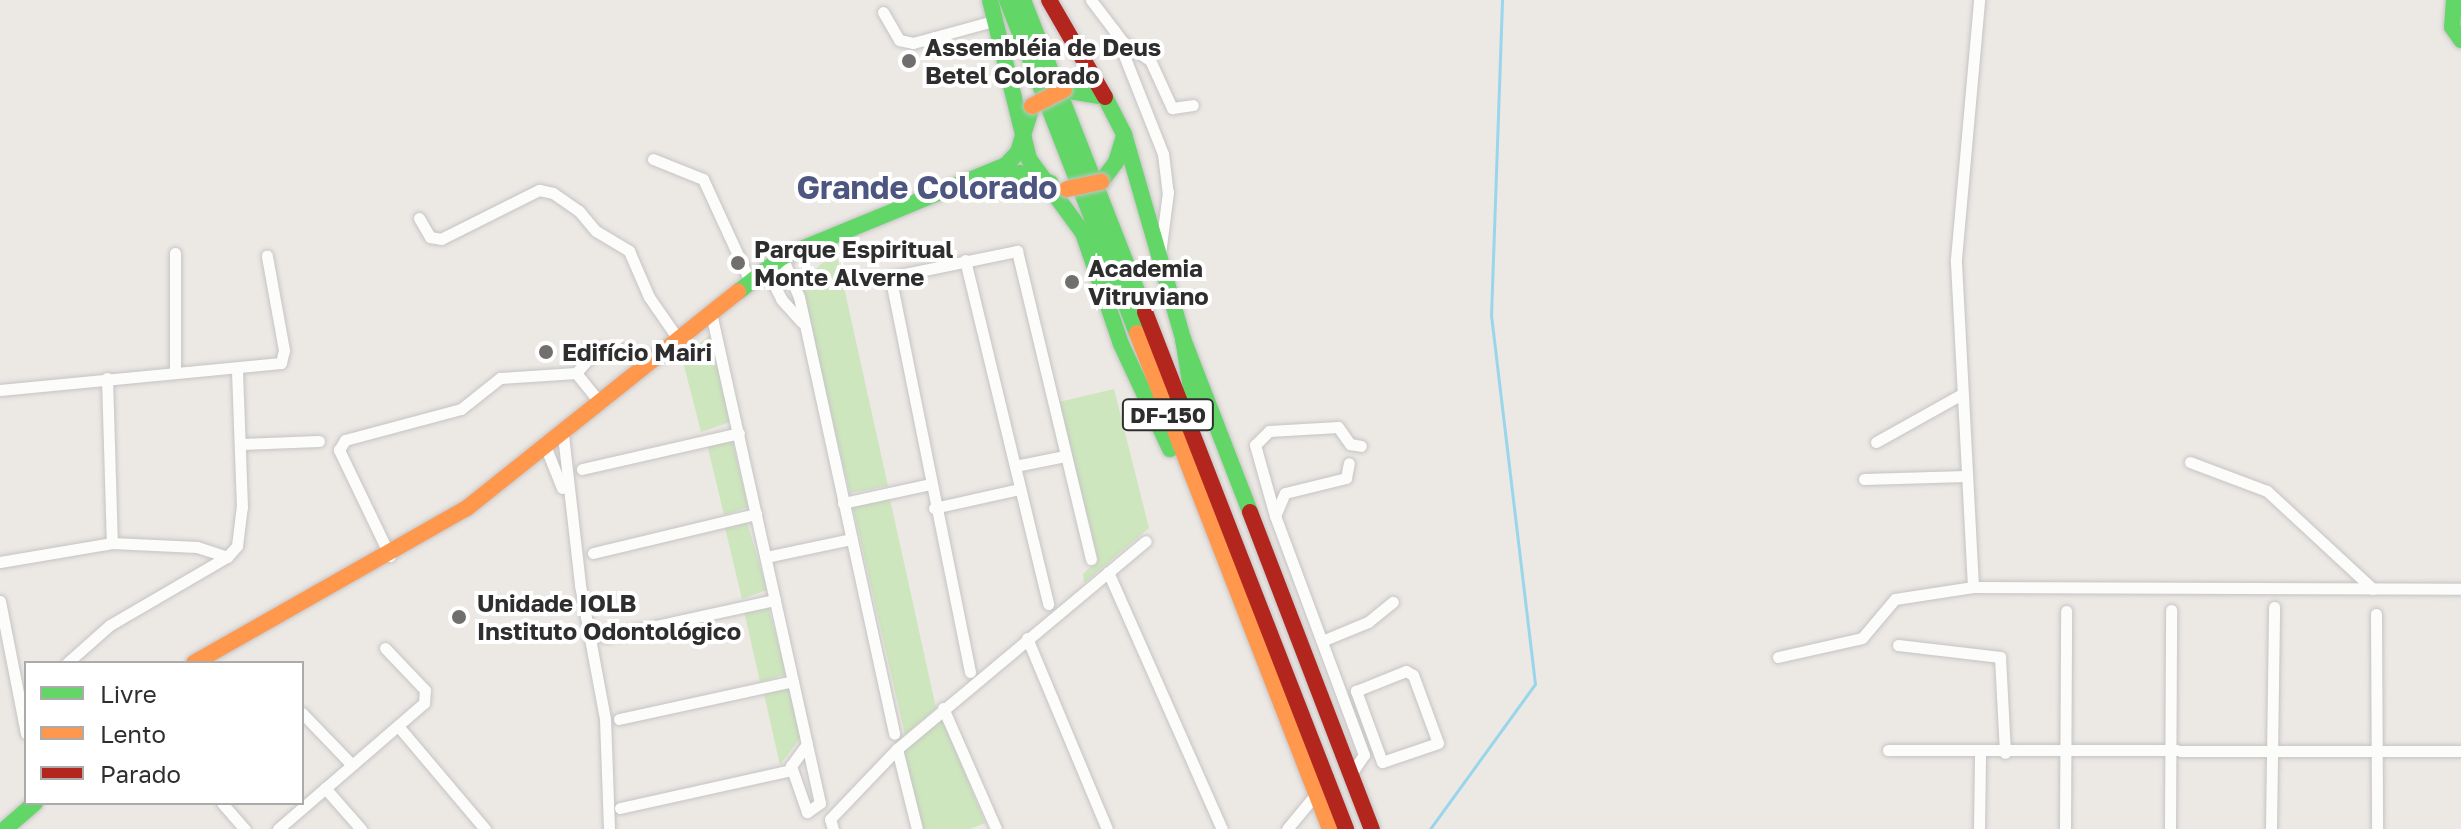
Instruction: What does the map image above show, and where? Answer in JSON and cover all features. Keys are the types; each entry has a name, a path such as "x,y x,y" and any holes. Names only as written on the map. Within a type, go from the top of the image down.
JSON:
{"main road":[{"path":"990,0 1029,159 1083,233 1121,344 1229,570"},
{"name":"DF-150","path":"1007,0 1330,829"},
{"name":"DF-150","path":"1023,0 1201,449 1346,829"},
{"path":"1049,0 1124,134 1183,339 1372,829"},
{"path":"2454,0 2452,27 2461,40"},
{"path":"198,661 390,556 467,508 563,435 765,267 782,257 989,176 1012,159 1032,106 1064,90 1105,97"},
{"path":"989,176 1020,173 1067,189 1101,182 1116,162 1124,134"},
{"path":"1183,339 1201,449"},
{"path":"5,829 33,805"}],"street":[{"path":"1091,0 1114,30 1150,60 1172,108 1193,105"},
{"path":"1973,587 1956,259 1979,0"},
{"path":"883,12 899,40 913,43 997,20"},
{"path":"1114,30 1163,154 1167,232 1159,258"},
{"path":"653,159 703,179 749,279"},
{"path":"419,218 430,237 441,239 539,190 553,193 579,211 596,231 629,251 649,297 678,339"},
{"path":"970,672 888,285 895,274 1011,251 1021,257 1091,559"},
{"path":"175,253 175,373"},
{"path":"0,390 274,365 284,358 267,256"},
{"path":"782,257 799,297 894,734"},
{"path":"965,260 1048,604"},
{"path":"765,267 781,299 802,322"},
{"path":"711,313 807,744 818,808 803,810 791,770"},
{"path":"390,556 339,444 461,409 500,378 576,373 603,348 629,350 651,361"},
{"path":"69,661 110,625 227,557 237,546 241,527 237,368"},
{"path":"576,373 600,403"},
{"path":"107,378 112,543"},
{"path":"1876,442 1962,394"},
{"path":"1351,774 1364,763 1362,732 1356,691 1406,671 1413,675 1438,743 1385,763 1362,732 1322,641 1275,516 1256,454 1262,434 1338,427 1350,444 1361,446"},
{"path":"582,469 739,433"},
{"path":"563,435 567,500 605,719 609,829"},
{"path":"240,444 319,441"},
{"path":"546,448 567,500"},
{"path":"1015,466 1065,456"},
{"path":"2190,462 2267,491 2373,589"},
{"path":"1275,516 1285,493 1343,479 1349,463"},
{"path":"1864,479 1966,476"},
{"path":"843,503 930,484"},
{"path":"934,508 1020,489"},
{"path":"593,553 756,514"},
{"path":"766,557 851,539"},
{"path":"833,829 830,819 897,749 1146,541"},
{"path":"0,562 112,543 197,547 227,557"},
{"path":"1108,572 1222,829"},
{"path":"1778,657 1862,638 1895,599 1973,587 2461,589"},
{"path":"605,637 775,600"},
{"path":"0,601 24,702"},
{"path":"1322,641 1368,622 1393,602"},
{"path":"2271,829 2274,607"},
{"path":"2170,829 2171,610"},
{"path":"2065,829 2066,611"},
{"path":"2376,614 2377,829"},
{"path":"1027,638 1107,829"},
{"path":"1898,645 2000,657 2005,753"},
{"path":"278,829 398,726 427,697 385,648"},
{"path":"619,719 793,681"},
{"path":"943,708 996,829"},
{"path":"304,715 351,764"},
{"path":"398,726 485,829"},
{"path":"620,808 791,770 807,744"},
{"path":"897,749 917,829"},
{"path":"1888,750 2171,754 2461,751"},
{"path":"1979,829 1980,753"},
{"path":"325,788 361,829"},
{"path":"1287,829 1316,794"},
{"path":"224,805 245,829"}],"green space":[{"path":"836,251 888,486 850,493 800,283"},
{"path":"710,335 730,422 701,432 682,358"},
{"path":"1114,389 1149,528 1084,583 1083,574 1098,559 1059,402"},
{"path":"732,439 748,507 724,515 707,444"},
{"path":"890,499 936,708 905,735 853,507"},
{"path":"747,522 767,590 742,599 725,528"},
{"path":"768,606 786,674 760,682 744,611"},
{"path":"789,688 801,737 780,765 764,694"},
{"path":"942,716 985,823 970,829 920,829 902,752"}],"waterway":[{"path":"1430,829 1535,684 1491,316 1502,0"}],"traffic: fast":[{"path":"990,0 1029,159 1083,233 1121,344 1170,449"},
{"path":"1007,0 1137,333"},
{"path":"1023,0 1145,312"},
{"path":"2454,0 2452,27 2461,40"},
{"path":"1064,90 1105,97 1124,134 1183,339 1250,512"},
{"path":"738,292 782,257 1006,165 1018,152 1032,106"},
{"path":"1101,182 1116,162 1124,135"},
{"path":"991,175 1020,173 1050,183"},
{"path":"1183,339 1196,418"},
{"path":"5,829 33,805"}],"traffic: slow":[{"path":"1032,106 1064,90"},
{"path":"1067,189 1101,182"},
{"path":"198,661 467,508 738,292"},
{"path":"1137,333 1330,829"}],"traffic: jam":[{"path":"1049,0 1105,97"},
{"path":"1145,312 1346,829"},
{"path":"1250,512 1372,829"}],"place":[{"name":"Assembléia de Deus Betel Colorado","path":"909,61"},
{"name":"Parque Espiritual Monte Alverne","path":"738,263"},
{"name":"Academia Vitruviano","path":"1072,282"},
{"name":"Edifício Mairi","path":"546,352"},
{"name":"Unidade IOLB Instituto Odontológico","path":"459,617"}],"district":[{"name":"Grande Colorado","path":"927,187"}]}
